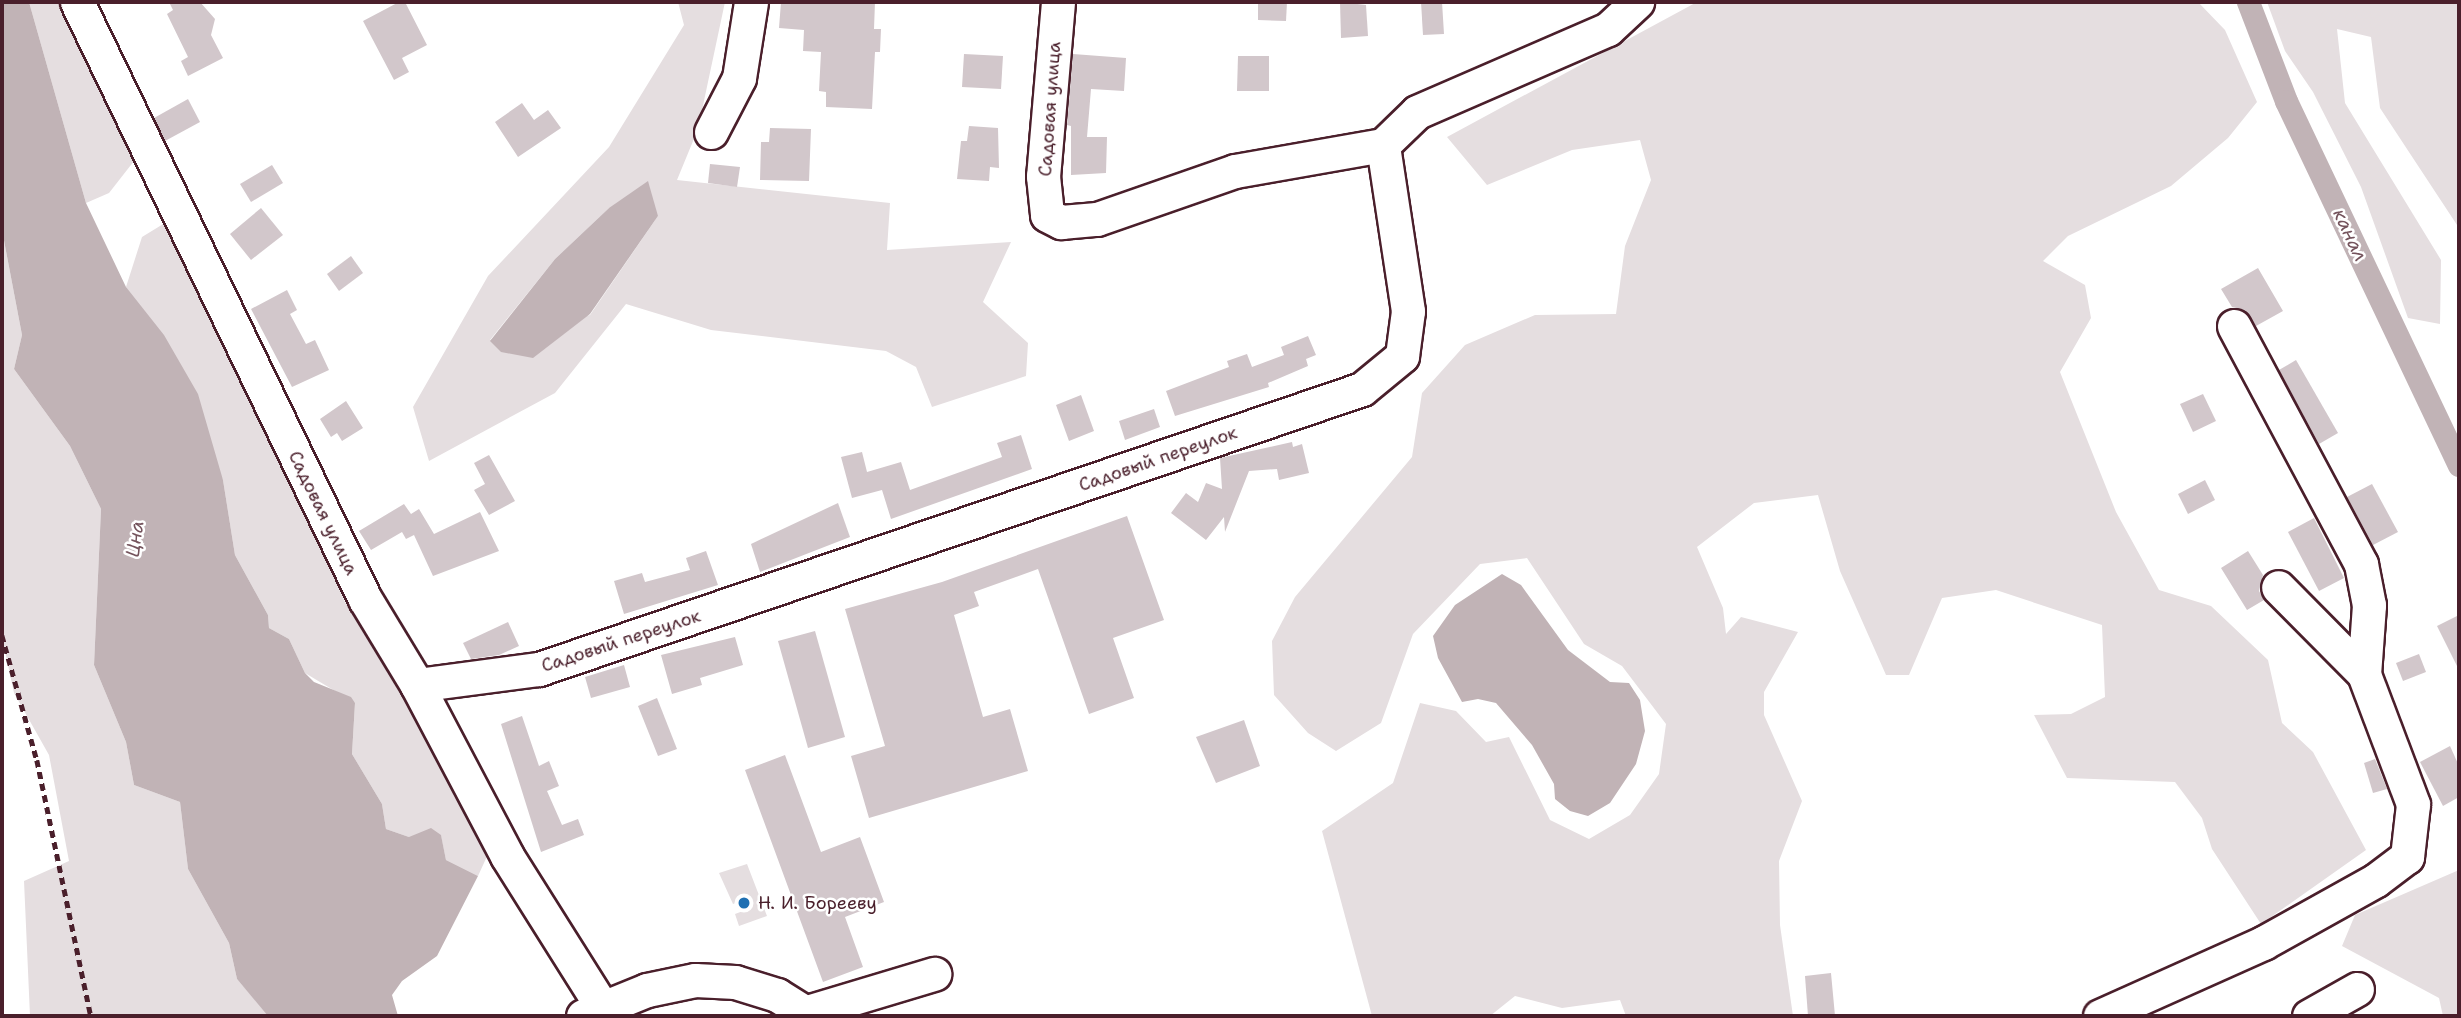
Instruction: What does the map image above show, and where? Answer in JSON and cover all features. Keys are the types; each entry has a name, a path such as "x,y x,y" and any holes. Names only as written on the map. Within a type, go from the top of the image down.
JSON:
{"street":[{"name":"Садовая улица","path":"77,2 365,599 417,685 592,1012"},
{"path":"711,131 739,78 751,2"},
{"name":"Садовая улица","path":"1058,2 1043,176 1047,215 1061,222 1097,219 1236,171 1383,145"},
{"path":"1383,145 1417,112 1608,29 1637,2"},
{"name":"Садовый переулок","path":"417,685 539,669 1362,389 1402,356 1408,312 1383,145"},
{"path":"2234,326 2361,564 2369,605 2364,674"},
{"path":"2099,1016 2263,943 2376,880 2407,857 2413,804 2364,674 2278,587"},
{"path":"592,1012 647,990 695,981 735,982 777,995 809,1014 934,974"},
{"path":"2309,1016 2357,989"}],"path":[{"path":"2,635 37,760 91,1016"}],"shaded area":[{"path":"29,2 60,2 134,161 109,193 86,203"},
{"path":"678,2 725,2 698,129 677,180 890,203 887,250 1011,242 983,302 1028,343 1026,376 932,407 916,367 886,351 711,330 626,304 555,393 429,461 413,407 488,276 609,147 684,25","holes":["609,208 658,216 590,315 490,340 555,259"]},
{"path":"1697,2 2198,2 2225,30 2257,102 2228,138 2171,186 2068,236 2043,261 2085,285 2091,318 2060,372 2116,512 2159,590 2211,606 2268,660 2282,723 2313,752 2366,850 2261,924 2212,849 2202,818 2175,782 2067,778 2034,715 2071,714 2105,697 2102,625 1996,590 1942,598 1909,675 1886,675 1840,571 1818,495 1754,503 1697,547 1723,608 1726,634 1741,617 1798,632 1764,692 1764,715 1802,801 1779,861 1780,925 1793,1016 1626,1016 1620,1000 1562,1008 1515,996 1490,1016 1372,1016 1322,831 1393,783 1420,703 1456,711 1486,742 1509,737 1550,820 1589,839 1630,815 1659,774 1666,724 1622,666 1584,644 1527,558 1480,564 1413,634 1381,723 1336,751 1308,733 1274,695 1272,641 1295,597 1412,457 1422,393 1465,345 1535,315 1616,314 1625,246 1651,180 1640,140 1572,150 1487,185 1447,137"},
{"path":"2267,2 2459,2 2459,228 2380,108 2371,37 2337,29 2345,103 2441,260 2440,324 2408,318 2361,187 2313,92 2285,51"},
{"path":"173,218 345,602 415,701 454,796 489,852 478,876 446,860 441,836 409,837 386,829 382,804 352,754 355,703 305,673 289,639 269,628 268,615 235,555 223,480 126,287 142,237"},
{"path":"2,230 22,335 14,369 70,446 101,509 94,665 126,742 134,785 180,802 188,869 229,943 237,979 269,1016 30,1016 24,881 69,861 49,755 14,693 2,637"},
{"path":"747,864 767,916 739,926 735,914 751,908 747,899 733,904 719,873"},
{"path":"2459,870 2459,1016 2443,1016 2439,998 2342,946 2355,915"}],"water":[{"name":"Цна","path":"2,2 29,2 86,203 126,287 164,335 198,394 223,480 235,555 268,615 269,628 289,639 305,673 314,682 351,697 355,703 352,754 382,804 386,829 409,837 431,828 441,835 446,860 478,876 437,956 402,981 392,995 398,1016 268,1016 237,979 229,943 188,869 180,802 134,785 126,742 94,665 101,509 70,446 14,369 22,335 2,230"},
{"path":"648,181 658,216 590,314 533,358 501,352 490,341 555,259 609,208"},
{"path":"1502,574 1521,585 1568,650 1610,682 1629,683 1640,700 1645,731 1636,764 1610,803 1588,816 1570,811 1555,799 1554,784 1532,745 1496,703 1478,699 1462,702 1438,658 1433,636 1455,605"}],"building":[{"path":"169,2 200,2 215,19 211,35 223,58 188,76 181,61 188,57 167,14 173,10"},
{"path":"399,2 405,2 427,45 402,58 409,72 394,80 363,21"},
{"path":"781,2 875,2 874,29 881,29 880,52 875,52 872,109 826,107 826,92 819,91 821,52 803,51 804,30 779,28"},
{"path":"1258,2 1287,2 1286,21 1258,20"},
{"path":"1340,2 1366,5 1368,36 1341,38"},
{"path":"1421,2 1442,2 1444,34 1423,35"},
{"path":"964,54 1003,56 1001,89 962,87"},
{"path":"1073,54 1126,58 1124,91 1091,89 1087,137 1107,137 1106,173 1071,175 1071,126 1067,125"},
{"path":"1238,56 1269,56 1269,91 1237,91"},
{"path":"188,99 200,122 165,141 154,118"},
{"path":"522,103 534,120 548,110 561,128 518,157 495,122"},
{"path":"969,126 998,128 999,168 990,167 989,181 957,179 961,141 967,141"},
{"path":"770,128 811,129 809,181 760,180 761,142 769,142"},
{"path":"710,164 740,167 737,187 708,183"},
{"path":"272,165 283,183 251,202 240,184"},
{"path":"261,208 283,235 251,260 230,234"},
{"path":"351,256 363,273 339,291 327,274"},
{"path":"2258,268 2283,311 2256,326 2245,310 2232,307 2221,289"},
{"path":"287,290 297,310 290,314 306,344 315,340 329,370 292,387 251,309"},
{"path":"1308,336 1316,355 1306,359 1308,366 1268,383 1269,387 1175,416 1166,391 1229,367 1227,361 1247,354 1252,367 1284,355 1281,347"},
{"path":"2296,360 2338,433 2319,444 2279,370"},
{"path":"2203,394 2216,421 2193,432 2180,404"},
{"path":"1081,395 1094,431 1069,441 1056,405"},
{"path":"346,401 363,428 342,441 337,433 331,437 320,419"},
{"path":"1154,409 1160,427 1125,440 1119,421"},
{"path":"1021,435 1032,469 891,519 882,490 852,498 841,457 862,452 867,472 901,462 910,490 1002,457 997,443"},
{"path":"1292,442 1293,447 1302,444 1309,473 1279,480 1277,469 1249,471 1225,532 1224,517 1206,540 1171,513 1186,493 1198,502 1206,483 1222,489 1220,458"},
{"path":"489,455 515,501 489,515 474,490 485,484 474,463"},
{"path":"2205,480 2215,500 2188,514 2178,494"},
{"path":"2372,484 2398,532 2373,545 2347,497"},
{"path":"838,503 850,537 760,572 751,544"},
{"path":"404,504 411,514 419,509 434,534 480,512 499,551 433,576 414,535 406,539 402,532 371,550 359,531"},
{"path":"1127,516 1164,620 1113,638 1134,698 1089,714 1038,569 974,592 979,606 954,615 983,717 1010,709 1028,771 869,818 851,756 885,746 845,609 942,582"},
{"path":"2314,518 2344,578 2319,591 2288,532"},
{"path":"706,551 718,585 624,614 614,581 642,573 645,582 690,570 686,558"},
{"path":"2248,551 2263,575 2259,591 2264,600 2247,610 2221,568"},
{"path":"2459,615 2459,670 2437,626"},
{"path":"508,622 519,646 499,655 471,659 463,643"},
{"path":"815,631 845,737 808,748 778,641"},
{"path":"735,637 743,665 700,678 702,685 672,694 661,655"},
{"path":"2419,654 2426,672 2403,681 2396,663"},
{"path":"624,665 630,687 591,698 585,677"},
{"path":"657,698 677,749 658,756 638,706"},
{"path":"522,716 539,766 549,761 559,786 547,791 562,825 578,819 584,835 541,852 501,724"},
{"path":"1244,720 1260,766 1216,783 1196,737"},
{"path":"2450,746 2459,766 2459,797 2443,806 2420,762"},
{"path":"785,755 821,852 860,837 884,902 845,917 863,967 823,982 745,770"},
{"path":"2375,759 2387,789 2373,793 2364,763"},
{"path":"1831,973 1835,1016 1808,1016 1805,976"}],"waterway":[{"name":"канал","path":"2248,2 2286,101 2459,465"}],"place":[{"name":"Н. И. Борееву","path":"744,903"}]}
